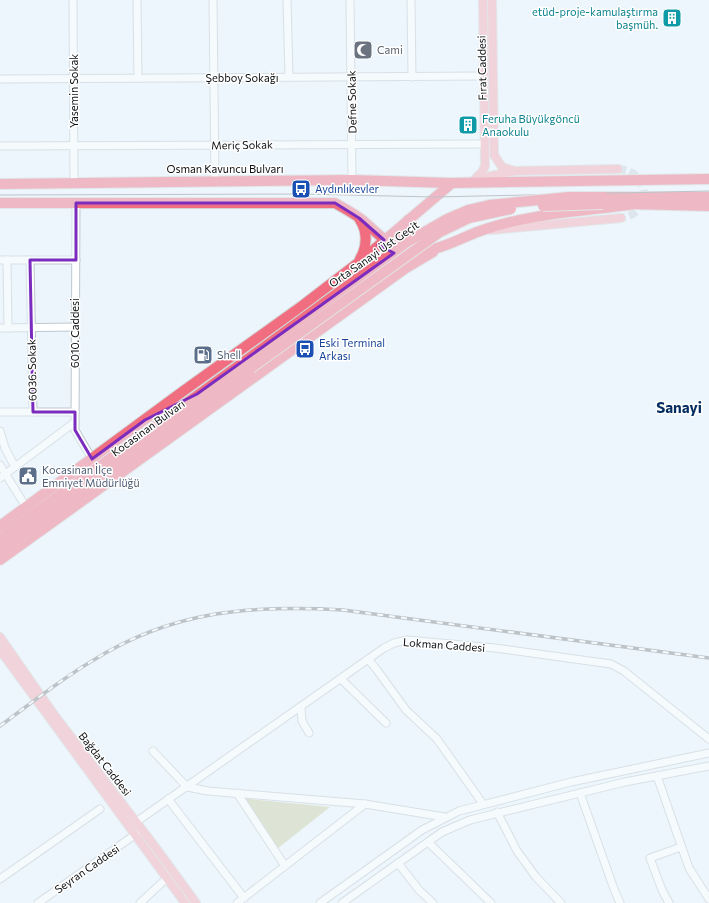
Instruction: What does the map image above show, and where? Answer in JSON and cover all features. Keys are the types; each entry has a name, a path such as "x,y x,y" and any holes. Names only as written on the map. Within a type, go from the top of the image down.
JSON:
{"highway":[{"path":"0,526 302,306 358,262 450,183 475,179"},
{"path":"450,183 709,179"},
{"name":"Osman Kavuncu Bulvarı","path":"0,184 352,180 450,183"},
{"name":"Orta Sanayi Üst Geçit","path":"248,364 407,242 447,219 468,210 489,205 569,197 603,201"},
{"path":"603,201 709,197"},
{"path":"603,201 635,204 709,206"},
{"path":"0,204 335,203 359,218 384,240 399,248 414,251 425,251 440,248"},
{"path":"1,557 178,434 392,279 440,248 481,230 524,219 635,204"},
{"path":"358,262 363,253 366,242 364,227 359,218"},
{"path":"409,218 403,229 403,238 407,245 414,251"},
{"path":"370,252 385,248 392,250 397,256 396,272 392,279"},
{"name":"Kocasinan Bulvarı","path":"0,538 197,394 248,364"},
{"name":"Kocasinan Bulvarı","path":"1,557 201,404 248,364"},
{"path":"145,420 197,394"},
{"path":"178,434 201,404"}],"main road":[{"name":"Fırat Caddesi","path":"475,179 484,169 483,0"},
{"name":"Fırat Caddesi","path":"492,0 494,155 502,167 515,171"},
{"path":"475,179 515,171 618,169"},
{"path":"481,230 512,229 621,218"},
{"name":"Bağdat Caddesi","path":"0,637 55,716 196,903"},
{"name":"Bağdat Caddesi","path":"0,650 185,903"}],"street":[{"name":"Yasemin Sokak","path":"73,0 75,78 74,182"},
{"path":"137,0 138,78"},
{"path":"213,0 215,182"},
{"path":"287,0 289,77"},
{"name":"Defne Sokak","path":"350,0 353,144 352,180"},
{"path":"411,0 412,77"},
{"name":"Şebboy Sokağı","path":"0,79 483,76"},
{"name":"Meriç Sokak","path":"0,146 484,144"},
{"name":"6010. Caddesi","path":"76,203 75,430 92,459"},
{"path":"8,328 4,260 76,260"},
{"name":"6036. Sokak","path":"30,260 33,412"},
{"path":"0,328 75,327"},
{"path":"0,412 75,412"},
{"path":"2,476 75,422"},
{"path":"0,431 5,448 15,467"},
{"path":"0,465 2,476 26,507"},
{"name":"Lokman Caddesi","path":"136,822 389,645 407,640 494,648 611,664 624,671 709,739"},
{"path":"368,660 406,710 437,739 483,804"},
{"path":"341,679 386,723"},
{"path":"301,708 302,721 309,733"},
{"path":"153,751 187,787 237,793 365,804 444,817"},
{"path":"320,903 422,830 444,817 483,804 571,782 709,753"},
{"path":"342,903 442,832 456,825 497,812 657,776 709,766"},
{"path":"657,776 689,868 709,900"},
{"path":"237,793 285,866"},
{"path":"580,793 620,903"},
{"path":"168,799 244,898"},
{"path":"237,903 365,804"},
{"path":"0,879 100,809"},
{"path":"497,812 516,852 536,877 561,903"},
{"name":"Seyran Caddesi","path":"38,903 47,900 136,834"},
{"path":"428,842 491,903"},
{"path":"669,903 662,890 650,858 681,847"},
{"path":"398,863 419,890 433,903"},
{"path":"140,903 167,878"}],"highlighted area":[{"path":"76,203 335,203 359,218 384,240 378,245 394,253 197,394 145,420 92,459 75,430 75,412 33,412 30,260 76,260"}],"green space":[{"path":"240,798 330,807 277,849"}],"tunnel":[{"path":"618,169 629,171 637,177 642,184 644,192 643,201 639,209 631,215 621,218"}],"tram line":[{"path":"0,195 302,194 434,197 709,191"}],"railway":[{"path":"0,726 68,676 122,644 152,631 182,621 213,614 244,610 343,610 709,658"}],"place":[{"name":"etüd-proje-kamulaştırma başmüh.","path":"672,18"},
{"name":"Cami","path":"363,50"},
{"name":"Feruha Büyükgöncü Anaokulu","path":"468,125"},
{"name":"Aydınlıkevler","path":"301,189"},
{"name":"Eski Terminal Arkası","path":"305,349"},
{"name":"Shell","path":"203,355"},
{"name":"Kocasinan İlçe Emniyet Müdürlüğü","path":"28,476"}],"district":[{"name":"Sanayi","path":"679,408"}]}
